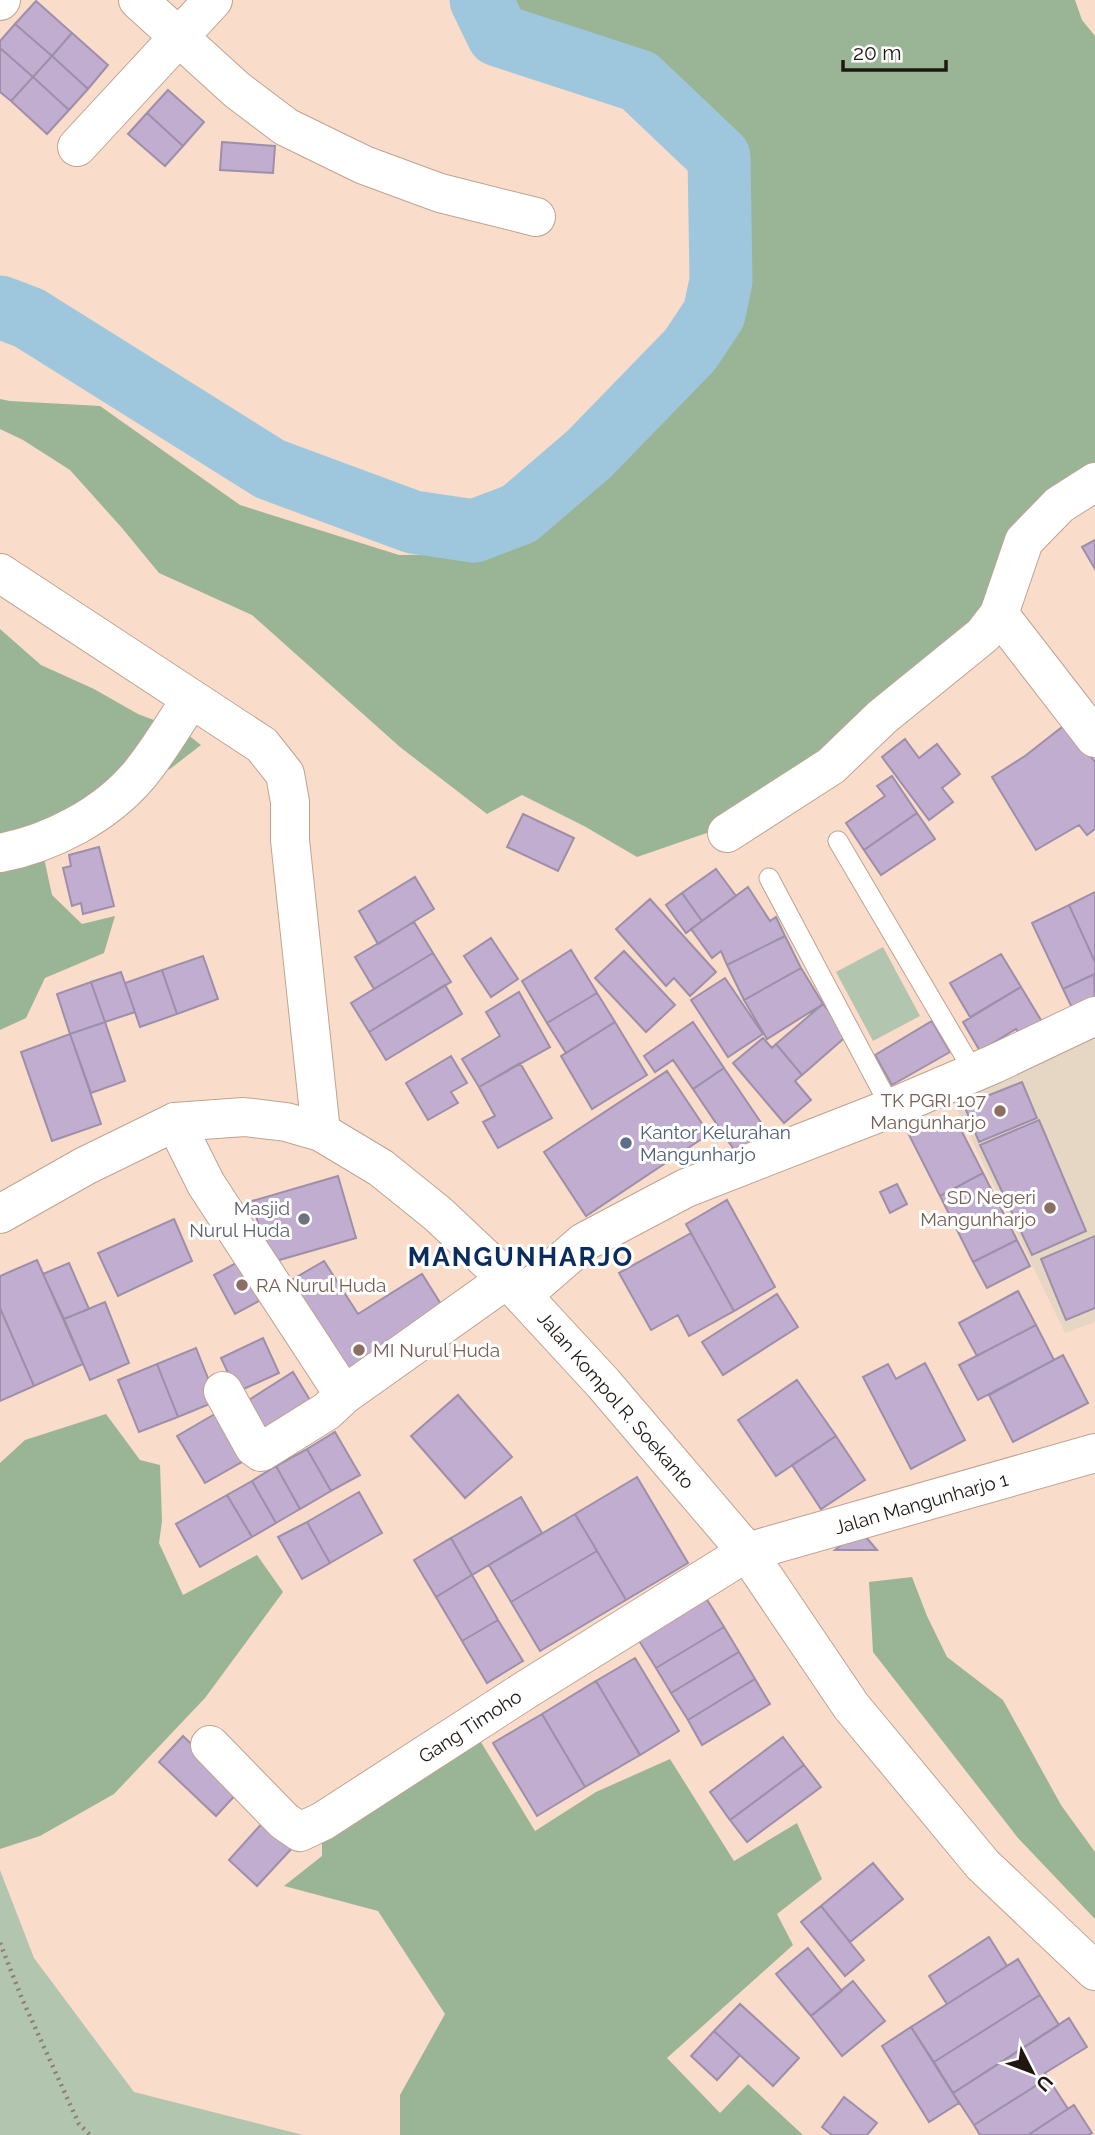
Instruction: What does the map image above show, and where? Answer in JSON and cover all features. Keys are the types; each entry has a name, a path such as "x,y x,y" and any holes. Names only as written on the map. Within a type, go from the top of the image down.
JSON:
{"street":[{"path":"138,0 237,90 286,127 364,164 440,193 536,217"},
{"path":"78,147 213,0"},
{"path":"727,833 831,766 882,717 983,635 999,614 1024,541 1059,505 1095,482"},
{"path":"0,573 262,745 285,774 290,802 290,839 321,1132"},
{"path":"999,614 1095,738"},
{"path":"0,853 47,839 78,825 107,806 139,774 191,699"},
{"path":"223,1391 254,1447 261,1452 327,1410 344,1395 516,1288 533,1286 584,1242 686,1188 891,1108 1095,1016"},
{"name":"Jalan Kompol R. Soekanto","path":"0,1213 85,1166 175,1122 244,1117 286,1122 321,1132 382,1168 438,1214 516,1288 639,1424 747,1552 850,1706 974,1854 1095,1971"},
{"path":"175,1122 206,1184 344,1395"},
{"name":"Jalan Mangunharjo 1","path":"747,1552 1095,1453"},
{"name":"Gang Timoho","path":"210,1745 284,1821 300,1832 323,1821 527,1689 747,1552"}],"lane":[{"path":"838,841 975,1072"},
{"path":"769,878 891,1108"}],"path":[{"path":"0,1943 23,2001 79,2124 90,2135"}],"shaded area":[{"name":"SD Negeri Mangunharjo","path":"1095,1029 1095,1322 1065,1333 950,1095"}],"green space":[{"path":"500,0 1075,0 1082,20 1095,36 1095,498 1018,531 1008,592 730,825 637,857 584,826 522,795 487,814 400,747 252,615 159,573 70,470 23,440 0,429 0,399 100,406 240,505 399,555 494,554 628,456 716,349 743,263 744,166 696,101 634,60 569,43 505,13"},
{"path":"0,629 41,665 94,689 138,714 183,731 201,745 170,769 107,791 44,858 52,895 82,924 115,916 104,953 45,978 26,1018 0,1030"},
{"path":"883,947 920,1016 873,1041 836,972"},
{"path":"106,1414 140,1460 160,1465 162,1521 159,1543 183,1595 257,1555 283,1592 205,1698 114,1794 40,1836 0,1849 0,1463 25,1440"},
{"path":"912,1577 947,1657 1003,1700 1061,1805 1095,1852 1095,1919 1018,1838 873,1652 869,1582"},
{"path":"473,1729 535,1831 596,1792 670,1759 734,1861 797,1823 822,1879 777,1914 793,1945 667,2058 720,2113 748,2084 803,2135 400,2135 400,2095 445,2014 378,1911 284,1886 322,1856 322,1832"},
{"path":"0,1870 34,1958 134,2092 303,2135 0,2135"}],"building":[{"path":"36,1 72,33 52,56 15,24"},
{"path":"15,24 52,56 33,77 0,48 0,41"},
{"path":"72,33 108,65 88,89 52,56"},
{"path":"0,48 33,77 11,101 0,92"},
{"path":"52,56 88,89 69,110 33,77"},
{"path":"33,77 69,110 47,134 11,101"},
{"path":"168,90 204,122 183,146 147,113"},
{"path":"147,113 183,146 165,166 128,134"},
{"path":"222,142 275,146 273,173 220,170"},
{"path":"1095,540 1095,569 1082,547"},
{"path":"1066,724 1095,762 1095,829 1087,835 1079,825 1036,850 992,777 1025,756"},
{"path":"905,739 919,758 937,744 960,774 942,788 953,802 929,820 882,757"},
{"path":"892,776 917,813 864,850 846,823 885,796 877,786"},
{"path":"917,813 935,839 881,875 864,850"},
{"path":"523,814 574,838 558,871 507,847"},
{"path":"99,847 114,906 83,914 81,903 72,906 63,868 71,866 69,855"},
{"path":"716,869 736,896 702,921 682,893"},
{"path":"415,877 434,909 378,944 359,911"},
{"path":"748,887 770,921 776,917 785,936 727,965 721,951 712,958 691,929"},
{"path":"1095,892 1095,962 1069,905"},
{"path":"682,893 702,921 686,933 666,905"},
{"path":"650,899 716,972 690,996 674,978 666,986 616,929"},
{"path":"1069,905 1095,962 1095,974 1063,989 1032,923"},
{"path":"414,922 433,953 374,989 355,957"},
{"path":"785,936 801,968 744,1000 727,965"},
{"path":"491,938 518,979 491,997 464,956"},
{"path":"571,950 597,993 547,1023 522,981"},
{"path":"624,951 675,1005 646,1032 595,978"},
{"path":"433,953 451,982 369,1032 351,1003"},
{"path":"1001,954 1021,987 970,1017 950,983"},
{"path":"203,956 218,999 177,1014 162,970"},
{"path":"801,968 823,1004 767,1039 744,1000"},
{"path":"162,970 177,1014 140,1027 125,983"},
{"path":"121,972 135,1012 105,1022 91,982"},
{"path":"1094,974 1095,1010 1077,1018 1063,989"},
{"path":"725,978 763,1034 728,1057 691,1000"},
{"path":"91,982 105,1022 70,1034 57,994"},
{"path":"445,985 462,1014 386,1060 369,1032"},
{"path":"1021,987 1047,1030 1024,1043 1016,1029 980,1051 963,1022"},
{"path":"519,992 550,1047 479,1087 462,1059 500,1036 486,1012"},
{"path":"597,993 615,1022 566,1053 547,1023"},
{"path":"823,1004 849,1034 802,1075 776,1044"},
{"path":"932,1021 950,1052 892,1085 875,1055"},
{"path":"105,1022 125,1081 91,1093 70,1034"},
{"path":"615,1022 647,1075 592,1109 561,1056"},
{"path":"693,1022 724,1068 693,1089 673,1060 655,1072 644,1056"},
{"path":"70,1034 101,1124 52,1141 21,1052"},
{"path":"763,1038 772,1048 776,1044 802,1075 795,1081 811,1100 784,1123 733,1063"},
{"path":"451,1056 467,1083 451,1092 458,1103 428,1120 406,1083"},
{"path":"520,1063 552,1118 498,1148 483,1122 495,1116 479,1087"},
{"path":"724,1068 768,1133 737,1154 693,1089"},
{"name":"Kantor Kelurahan Mangunharjo","path":"667,1071 709,1134 586,1216 544,1152"},
{"name":"TK PGRI 107 Mangunharjo","path":"1022,1082 1037,1118 979,1142 964,1105"},
{"path":"933,1120 938,1131 957,1122 983,1173 940,1196 908,1133"},
{"path":"1039,1120 1086,1231 1032,1255 980,1145"},
{"path":"983,1173 1017,1240 973,1262 940,1196"},
{"name":"Masjid Nurul Huda","path":"338,1176 356,1238 269,1263 252,1201"},
{"path":"897,1184 907,1204 890,1213 880,1192"},
{"path":"727,1200 775,1287 734,1311 686,1224"},
{"path":"174,1219 192,1261 118,1296 98,1253"},
{"path":"691,1233 734,1311 689,1336 678,1315 651,1330 619,1273"},
{"path":"1095,1236 1095,1308 1066,1320 1041,1259"},
{"path":"1017,1240 1030,1266 987,1288 973,1262"},
{"name":"RA Nurul Huda","path":"249,1256 270,1295 235,1314 214,1275"},
{"path":"37,1260 83,1364 34,1386 0,1308 0,1276"},
{"name":"MI Nurul Huda","path":"324,1261 358,1314 422,1274 449,1317 342,1384 283,1285"},
{"path":"69,1263 89,1309 64,1319 43,1274"},
{"path":"1018,1291 1036,1325 977,1356 959,1323"},
{"path":"777,1294 798,1327 723,1375 702,1342"},
{"path":"105,1302 129,1363 90,1380 64,1319"},
{"path":"0,1308 34,1386 0,1401"},
{"path":"1036,1325 1054,1360 978,1400 959,1365"},
{"path":"263,1338 279,1373 237,1392 221,1358"},
{"path":"196,1348 217,1401 178,1417 157,1364"},
{"path":"1063,1355 1088,1403 1013,1442 989,1395"},
{"path":"925,1363 965,1440 911,1469 863,1377 888,1364 896,1379"},
{"path":"157,1364 178,1417 139,1432 118,1380"},
{"path":"293,1372 316,1410 267,1440 244,1403"},
{"path":"797,1380 836,1436 776,1476 738,1420"},
{"path":"458,1395 512,1457 465,1498 411,1436"},
{"path":"220,1411 247,1459 205,1483 177,1436"},
{"path":"335,1432 360,1475 331,1491 307,1449"},
{"path":"836,1436 865,1480 821,1509 792,1465"},
{"path":"307,1449 331,1491 300,1509 276,1466"},
{"path":"276,1466 300,1509 276,1523 252,1481"},
{"path":"637,1477 688,1563 626,1600 575,1514"},
{"path":"252,1481 276,1523 252,1537 227,1495"},
{"path":"359,1492 382,1533 330,1563 307,1522"},
{"path":"227,1495 252,1537 200,1567 176,1524"},
{"path":"521,1497 542,1533 472,1575 451,1538"},
{"path":"575,1514 597,1551 511,1602 489,1565"},
{"path":"307,1522 330,1563 302,1579 278,1537"},
{"path":"860,1530 877,1550 835,1550"},
{"path":"451,1538 472,1575 436,1597 414,1560"},
{"path":"597,1551 626,1600 540,1651 511,1602"},
{"path":"472,1575 498,1620 462,1641 436,1597"},
{"path":"706,1598 724,1627 656,1668 638,1639"},
{"path":"498,1620 523,1661 487,1683 462,1641"},
{"path":"724,1627 739,1652 671,1693 656,1668"},
{"path":"739,1652 755,1679 688,1720 671,1693"},
{"path":"635,1658 679,1731 640,1755 596,1681"},
{"path":"755,1679 770,1704 702,1745 688,1720"},
{"path":"596,1681 640,1755 585,1787 542,1714"},
{"path":"542,1714 585,1787 537,1816 493,1743"},
{"path":"183,1736 240,1790 216,1816 159,1762"},
{"path":"783,1737 804,1765 730,1820 710,1792"},
{"path":"804,1765 821,1787 747,1842 730,1820"},
{"path":"265,1820 294,1846 257,1886 229,1860"},
{"path":"873,1863 903,1899 850,1942 821,1906"},
{"path":"821,1906 864,1960 845,1976 801,1922"},
{"path":"989,1937 1007,1966 947,2004 929,1976"},
{"path":"808,1948 842,1991 811,2016 776,1974"},
{"path":"1018,1959 1040,1995 934,2062 911,2027"},
{"path":"853,1981 885,2021 842,2056 811,2016"},
{"path":"1040,1995 1059,2025 953,2093 934,2062"},
{"path":"740,2004 799,2058 773,2086 714,2031"},
{"path":"1069,2018 1087,2047 1045,2073 1048,2078 974,2125 953,2093"},
{"path":"911,2027 959,2103 929,2122 882,2046"},
{"path":"714,2031 740,2055 717,2080 691,2056"},
{"path":"1048,2078 1068,2109 1028,2135 980,2135 974,2125"},
{"path":"844,2097 877,2123 867,2135 832,2135 822,2127"},
{"path":"1074,2105 1092,2133 1028,2135"}],"waterway":[{"path":"0,307 29,318 270,469 413,522 474,531 519,514 589,454 690,350 714,314 721,281 719,157 639,81 498,35 481,0"}],"place":[{"name":"TK PGRI 107 Mangunharjo","path":"1000,1111"},
{"name":"Kantor Kelurahan Mangunharjo","path":"626,1143"},
{"name":"SD Negeri Mangunharjo","path":"1050,1208"},
{"name":"Masjid Nurul Huda","path":"304,1219"},
{"name":"RA Nurul Huda","path":"242,1285"},
{"name":"MI Nurul Huda","path":"359,1350"}],"district":[{"name":"MANGUNHARJO","path":"521,1257"}]}
